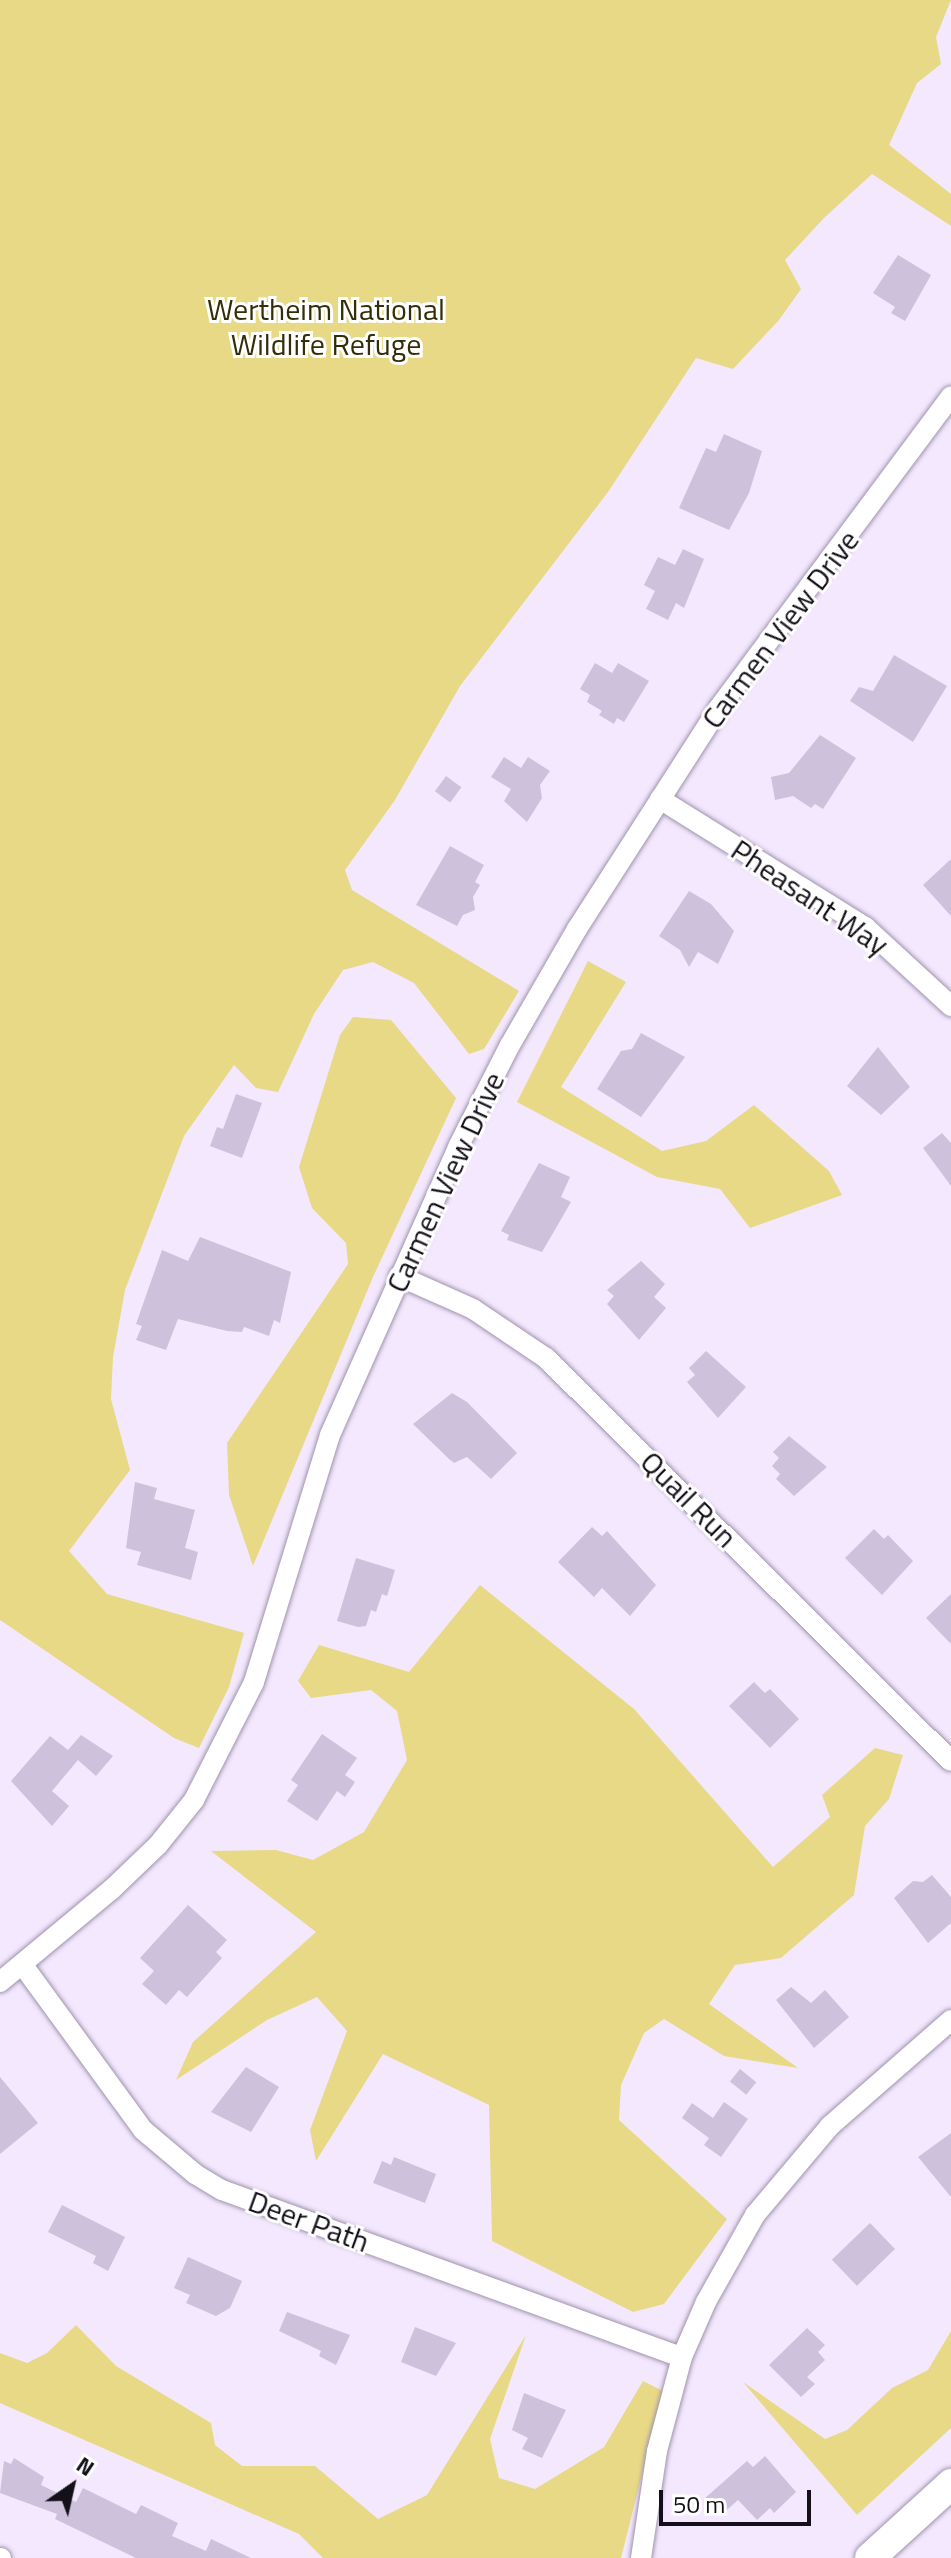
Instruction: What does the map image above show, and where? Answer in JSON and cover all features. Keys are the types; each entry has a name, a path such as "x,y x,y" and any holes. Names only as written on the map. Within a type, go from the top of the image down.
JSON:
{"highway":[{"path":"870,2558 951,2484"}],"street":[{"name":"Carmen View Drive","path":"0,1982 158,1845 224,1749 277,1620 330,1435 399,1276 510,1045 660,799 727,696 951,396"},
{"name":"Pheasant Way","path":"660,799 865,927 951,1006"},
{"name":"Quail Run","path":"399,1276 473,1309 546,1358 951,1761"},
{"name":"Deer Path","path":"22,1964 143,2130 195,2174 222,2190 682,2357"},
{"path":"641,2558 657,2451 682,2357 706,2302 755,2215 785,2175 830,2126 951,2020"}],"green space":[{"name":"Wertheim National Wildlife Refuge","path":"0,0 951,0 936,37 941,64 917,83 889,145 951,194 951,226 872,174 824,218 785,260 801,289 779,320 733,369 696,358 608,492 460,686 395,800 345,870 352,890 519,991 484,1049 469,1054 414,983 373,962 343,970 314,1014 278,1092 256,1088 234,1065 184,1136 125,1290 113,1357 111,1399 130,1470 69,1551 107,1594 244,1633 229,1687 199,1748 174,1738 0,1620"},
{"path":"588,961 626,982 561,1087 662,1151 706,1141 754,1105 829,1171 842,1195 750,1228 720,1189 657,1177 517,1102"},
{"path":"353,1017 391,1020 456,1098 373,1277 253,1566 229,1495 227,1443 348,1264 346,1243 312,1208 299,1167 340,1035"},
{"path":"480,1585 634,1709 773,1867 830,1817 822,1795 875,1748 903,1755 889,1799 865,1826 854,1895 781,1958 735,1965 709,2004 798,2068 724,2056 664,2019 644,2033 621,2085 619,2120 727,2219 664,2304 633,2312 492,2241 489,2105 383,2054 316,2161 310,2130 347,2031 317,1997 267,2020 176,2080 193,2042 316,1932 211,1851 276,1850 313,1860 364,1832 407,1760 397,1711 371,1690 311,1698 298,1681 319,1645 409,1672"},
{"path":"76,2325 116,2366 211,2423 215,2445 242,2466 315,2466 378,2519 427,2495 526,2335 490,2439 499,2478 535,2489 604,2447 643,2381 663,2391 621,2558 323,2558 299,2534 0,2403 0,2353 27,2363 47,2353"},
{"path":"951,2331 951,2428 857,2515 743,2382 825,2439 847,2430 892,2388 928,2370"}],"building":[{"path":"898,255 931,275 905,321 891,313 895,307 873,293"},
{"path":"724,434 762,451 749,493 729,530 679,508 706,448 716,452"},
{"path":"683,549 704,559 684,608 676,603 668,620 646,609 655,591 644,585 658,557 675,565"},
{"path":"894,655 947,686 913,742 850,701 859,687 873,691"},
{"path":"595,663 612,673 618,663 649,681 624,722 617,718 614,724 599,715 602,711 587,702 590,695 580,689"},
{"path":"820,735 856,758 823,809 815,804 811,808 793,796 775,800 771,777 789,773"},
{"path":"504,757 521,768 528,757 550,771 540,785 542,798 527,822 504,801 511,789 491,777"},
{"path":"446,776 461,787 450,803 435,791"},
{"path":"450,846 484,865 475,882 480,885 473,897 475,910 463,915 457,926 416,905"},
{"path":"951,859 951,916 923,885"},
{"path":"689,891 711,904 734,931 718,964 698,952 689,967 680,950 659,936"},
{"path":"641,1033 685,1057 641,1117 597,1089 621,1051 632,1049"},
{"path":"878,1047 910,1087 881,1115 847,1086"},
{"path":"236,1094 262,1103 242,1158 210,1146 217,1127 223,1129"},
{"path":"942,1133 951,1143 951,1186 923,1148"},
{"path":"539,1163 570,1177 561,1197 571,1202 542,1252 507,1240 509,1235 501,1231"},
{"path":"200,1237 291,1272 280,1323 274,1320 269,1336 244,1327 242,1332 227,1331 178,1319 166,1350 136,1340 142,1326 136,1324 162,1250 188,1261"},
{"path":"641,1261 665,1284 654,1297 666,1308 639,1340 607,1304 614,1296 607,1290"},
{"path":"706,1351 746,1387 718,1418 687,1382 695,1375 689,1368"},
{"path":"452,1393 467,1402 517,1453 491,1479 467,1457 454,1463 413,1424"},
{"path":"789,1436 827,1467 794,1496 776,1479 780,1474 772,1466 779,1458 773,1452"},
{"path":"135,1482 157,1488 154,1499 195,1510 185,1548 198,1552 191,1580 137,1565 141,1552 126,1548"},
{"path":"592,1527 602,1536 607,1531 656,1585 630,1616 602,1588 594,1597 558,1562"},
{"path":"874,1529 884,1539 888,1535 913,1561 882,1595 845,1558"},
{"path":"356,1558 395,1570 387,1596 382,1594 376,1612 371,1610 366,1626 358,1627 337,1621"},
{"path":"951,1594 951,1644 926,1618"},
{"path":"754,1682 765,1693 770,1689 799,1719 770,1748 729,1706"},
{"path":"322,1734 357,1758 345,1775 355,1782 345,1797 337,1791 317,1821 287,1801 298,1785 291,1780"},
{"path":"81,1735 113,1756 96,1776 78,1760 52,1791 69,1806 52,1826 11,1781 50,1736 68,1750"},
{"path":"932,1875 951,1897 951,1923 928,1943 894,1898 913,1881 923,1882"},
{"path":"188,1905 227,1940 216,1952 222,1958 187,1997 179,1990 166,2005 142,1984 154,1971 140,1958"},
{"path":"791,1987 811,2003 825,1990 849,2017 814,2048 776,2000"},
{"path":"246,2067 279,2087 251,2132 211,2112"},
{"path":"740,2069 756,2082 746,2095 730,2081"},
{"path":"0,2077 38,2123 0,2154"},
{"path":"724,2102 748,2119 721,2157 704,2145 709,2138 682,2118 692,2103 713,2118"},
{"path":"951,2133 951,2197 918,2157"},
{"path":"394,2157 436,2174 425,2203 373,2183 382,2161 391,2165"},
{"path":"62,2205 125,2237 108,2271 93,2263 96,2256 48,2232"},
{"path":"870,2223 895,2249 857,2286 832,2260"},
{"path":"188,2257 242,2281 230,2308 216,2316 186,2303 190,2295 174,2288"},
{"path":"287,2312 350,2335 336,2365 319,2356 321,2351 279,2331"},
{"path":"415,2327 456,2343 436,2376 401,2362"},
{"path":"807,2328 825,2345 818,2352 825,2360 807,2377 815,2384 801,2397 769,2365"},
{"path":"524,2393 566,2410 542,2458 522,2449 528,2438 512,2430"},
{"path":"765,2456 796,2492 774,2513 770,2508 757,2520 738,2500 720,2516 704,2499 747,2461 753,2467"},
{"path":"14,2458 44,2477 41,2485 76,2502 83,2488 136,2514 141,2505 178,2523 172,2536 206,2551 211,2539 251,2558 136,2558 55,2519 57,2514 0,2493 4,2461 11,2464"}]}
